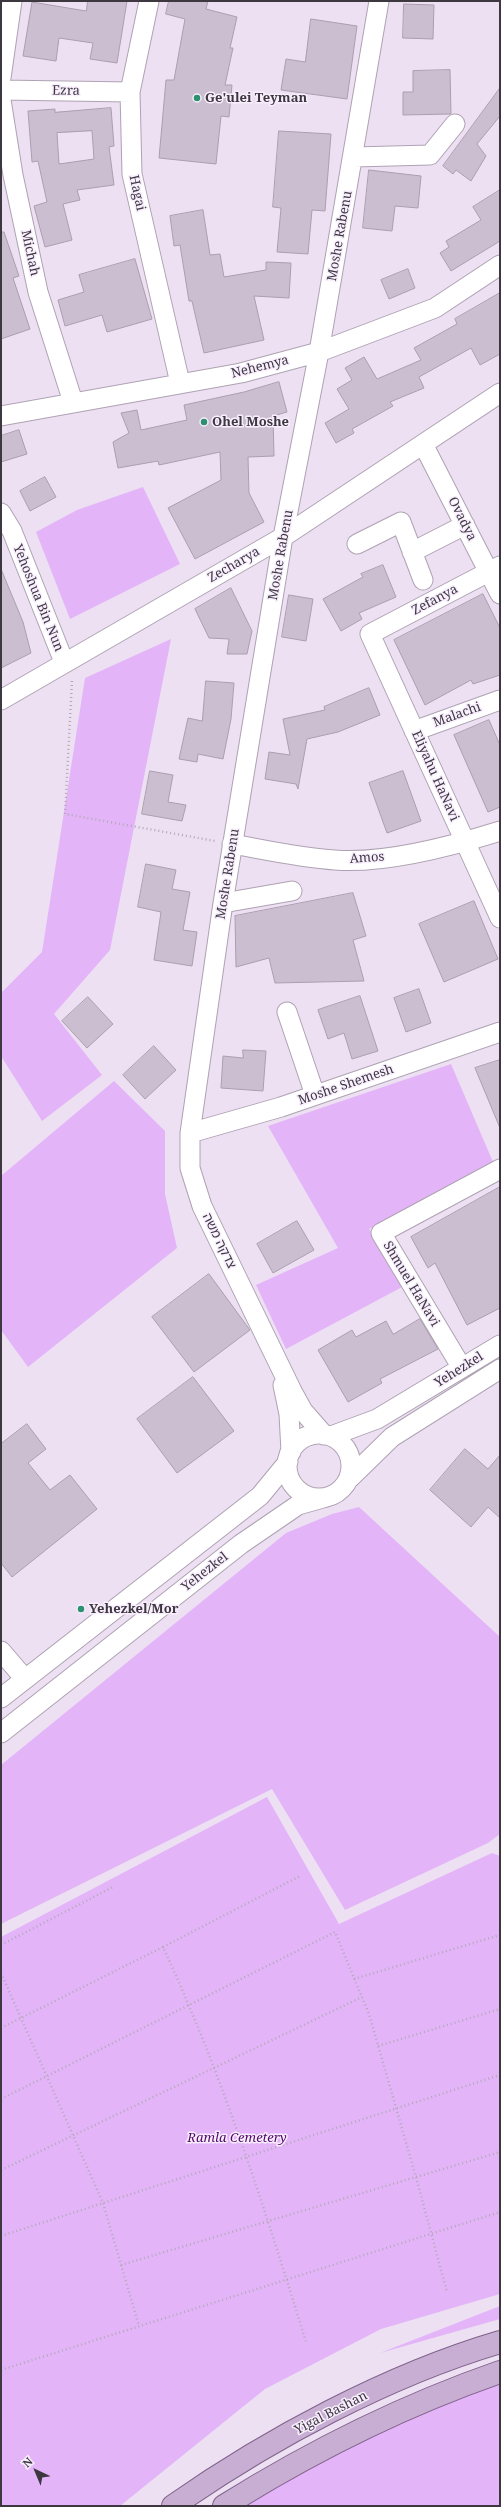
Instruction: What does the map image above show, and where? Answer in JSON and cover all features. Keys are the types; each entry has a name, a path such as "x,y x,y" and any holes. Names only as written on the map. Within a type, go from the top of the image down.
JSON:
{"main road":[{"name":"Yigal Bashan","path":"173,2506 262,2448 377,2389 448,2360 500,2342"},
{"path":"224,2506 277,2473 389,2415 500,2372"}],"street":[{"path":"1,78 12,1"},
{"name":"Hagai","path":"149,1 130,92 132,174 180,383"},
{"name":"Moshe Rabenu","path":"194,1110 232,844 283,537 319,352 354,157 379,1"},
{"name":"Ezra","path":"1,90 130,92"},
{"name":"Michah","path":"1,100 13,175 38,292 73,402"},
{"path":"354,157 430,156 455,124"},
{"name":"Nehemya","path":"1,416 241,373 319,352 434,308 500,265"},
{"name":"Zecharya","path":"1,700 68,659 283,537 500,393"},
{"name":"Ovadya","path":"423,444 465,525 495,569 500,594"},
{"name":"Yehoshua Bin Nun","path":"1,513 12,531 68,659"},
{"path":"357,544 401,522 424,580"},
{"path":"412,552 465,525"},
{"name":"Zefanya","path":"370,634 495,569"},
{"name":"Eliyahu HaNavi","path":"370,634 500,918"},
{"name":"Malachi","path":"414,731 500,700"},
{"name":"Amos","path":"232,844 336,861 383,858 465,842 500,831"},
{"path":"223,903 292,891"},
{"path":"287,1012 315,1095"},
{"name":"Moshe Shemesh","path":"190,1133 315,1095 500,1032"},
{"name":"צדקה משה","path":"194,1110 190,1133 190,1168 202,1206 303,1411 328,1435"},
{"name":"Shmuel HaNavi","path":"462,1368 381,1233 500,1170"},
{"name":"Yehezkel","path":"328,1435 377,1419 500,1345"},
{"name":"צדקה משה","path":"279,1364 289,1414 289,1457"},
{"name":"Yehezkel","path":"350,1478 392,1437 500,1369"},
{"path":"328,1435 340,1441 350,1458 350,1478 339,1492 323,1498 304,1495 296,1489 288,1472 289,1457 305,1438 328,1435"},
{"name":"Yehezkel","path":"1,1698 260,1496 289,1457"},
{"name":"Yehezkel","path":"1,1733 241,1544 298,1505 323,1498"},
{"path":"1,1651 24,1679"}],"path":[{"path":"68,659 65,814 232,844"},
{"path":"1,2028 163,1947 300,1876"},
{"path":"1,1944 113,1887"},
{"path":"1,2099 335,1932 362,1997 378,2046 416,2177 447,2292"},
{"path":"354,1979 500,1934"},
{"path":"163,1947 190,2004 214,2068 245,2158 269,2221 306,2342"},
{"path":"1,1973 103,2203 139,2326"},
{"path":"1,2170 362,1997"},
{"path":"378,2046 500,2009"},
{"path":"1,2236 500,2075"},
{"path":"121,2265 500,2152"},
{"path":"1,2370 500,2212"}],"green space":[{"path":"143,487 180,564 70,619 36,532 77,510"},
{"path":"171,639 110,950 54,1014 102,1075 42,1121 1,1056 1,993 42,952 85,678"},
{"path":"451,1064 493,1162 369,1229 404,1286 286,1349 256,1285 338,1248 268,1126"},
{"path":"114,1081 165,1131 165,1194 177,1248 28,1367 1,1330 1,1176"},
{"path":"359,1507 500,1637 500,1834 488,1843 345,1910 272,1789 1,1924 1,1765 286,1533 332,1514"},
{"name":"Ramla Cemetery","path":"267,1797 339,1924 492,1853 500,1856 500,2294 381,2329 265,2389 120,2506 1,2506 1,1937"},
{"path":"500,2306 500,2319 380,2353"},
{"path":"500,2383 500,2506 238,2506 411,2416"}],"building":[{"path":"88,1 127,1 117,63 90,59 93,43 59,38 56,61 23,56 32,2 86,11"},
{"path":"169,1 208,1 206,9 237,17 230,48 233,48 225,85 232,85 229,117 221,116 216,164 159,158 166,80 174,80 185,19 166,14"},
{"path":"404,4 434,5 433,39 403,38"},
{"path":"311,19 357,26 347,99 281,90 286,59 305,62"},
{"path":"450,70 451,114 403,115 403,92 413,92 413,71"},
{"path":"500,88 500,116 477,144 486,156 471,181 456,170 453,174 443,166"},
{"path":"111,108 114,146 109,147 114,185 77,190 80,200 63,204 72,240 45,247 34,206 47,202 38,161 32,162 28,111 55,109 55,112","holes":["92,131 94,159 59,164 57,133"]},
{"path":"279,131 331,134 325,211 312,210 308,254 277,252 281,208 273,207"},
{"path":"369,170 421,176 418,208 395,206 392,231 363,228"},
{"path":"500,190 500,241 451,271 440,253 449,247 446,241 481,220 473,207"},
{"path":"203,210 210,255 220,254 224,277 266,270 266,262 291,263 289,298 254,296 264,340 204,353 192,301 189,301 180,245 174,246 170,216"},
{"path":"1,232 4,232 19,276 13,278 30,329 1,339"},
{"path":"135,259 152,319 107,332 102,315 65,326 58,300 84,292 79,275"},
{"path":"408,269 415,288 389,299 381,280"},
{"path":"500,293 500,354 480,365 471,348 419,377 424,388 390,402 393,406 352,429 354,433 336,443 325,423 349,409 337,389 352,380 345,368 364,357 377,379 421,360 414,348 457,324 455,319"},
{"path":"279,382 287,412 273,416 274,456 248,457 249,493 264,522 195,559 168,508 221,480 220,452 159,465 158,461 118,468 113,442 129,433 121,413 137,410 141,430 187,420 184,405 244,392"},
{"path":"19,430 27,454 1,462 1,436"},
{"path":"45,477 56,497 30,511 20,491"},
{"path":"383,565 396,597 359,613 362,619 341,631 323,599 363,577 361,574"},
{"path":"1,569 23,622 31,653 1,668"},
{"path":"231,588 252,631 247,654 227,654 229,639 209,638 195,609"},
{"path":"483,594 500,628 500,675 473,684 471,680 425,705 394,640"},
{"path":"289,595 313,599 306,641 282,637"},
{"path":"206,681 234,683 231,719 223,759 198,754 197,762 179,759 188,718 202,721"},
{"path":"369,688 380,715 338,732 307,739 298,789 296,784 265,779 269,752 290,755 283,719 325,710 324,707"},
{"path":"489,720 500,745 500,807 488,812 454,735"},
{"path":"150,771 173,775 168,802 186,805 182,821 142,814"},
{"path":"403,771 421,821 387,833 369,783"},
{"path":"146,864 176,870 172,889 190,892 183,930 197,932 192,966 154,960 161,912 138,907"},
{"path":"353,893 366,936 353,940 364,981 275,983 269,958 236,967 235,916"},
{"path":"474,901 498,959 444,982 419,924"},
{"path":"419,989 431,1023 406,1032 394,998"},
{"path":"360,996 378,1051 352,1059 344,1033 328,1039 318,1010"},
{"path":"88,997 113,1024 87,1048 62,1021"},
{"path":"154,1046 176,1070 145,1099 123,1075"},
{"path":"243,1050 266,1051 263,1091 221,1088 223,1056 243,1058"},
{"path":"500,1060 500,1128 475,1068"},
{"path":"500,1187 500,1308 467,1325 435,1263 428,1268 411,1237"},
{"path":"297,1221 314,1250 273,1273 257,1244"},
{"path":"209,1274 250,1330 194,1372 152,1317"},
{"path":"420,1319 438,1349 380,1379 382,1383 348,1402 318,1350 352,1330 356,1337 386,1321 393,1334"},
{"path":"193,1377 234,1431 177,1473 137,1419"},
{"path":"27,1424 46,1449 28,1463 50,1490 70,1475 97,1509 12,1577 1,1563 1,1444"},
{"path":"465,1449 488,1469 500,1455 500,1518 488,1507 471,1527 430,1490"}],"place":[{"name":"Ge'ulei Teyman","path":"197,98"},
{"name":"Ohel Moshe","path":"204,422"},
{"name":"Yehezkel/Mor","path":"81,1609"}]}
